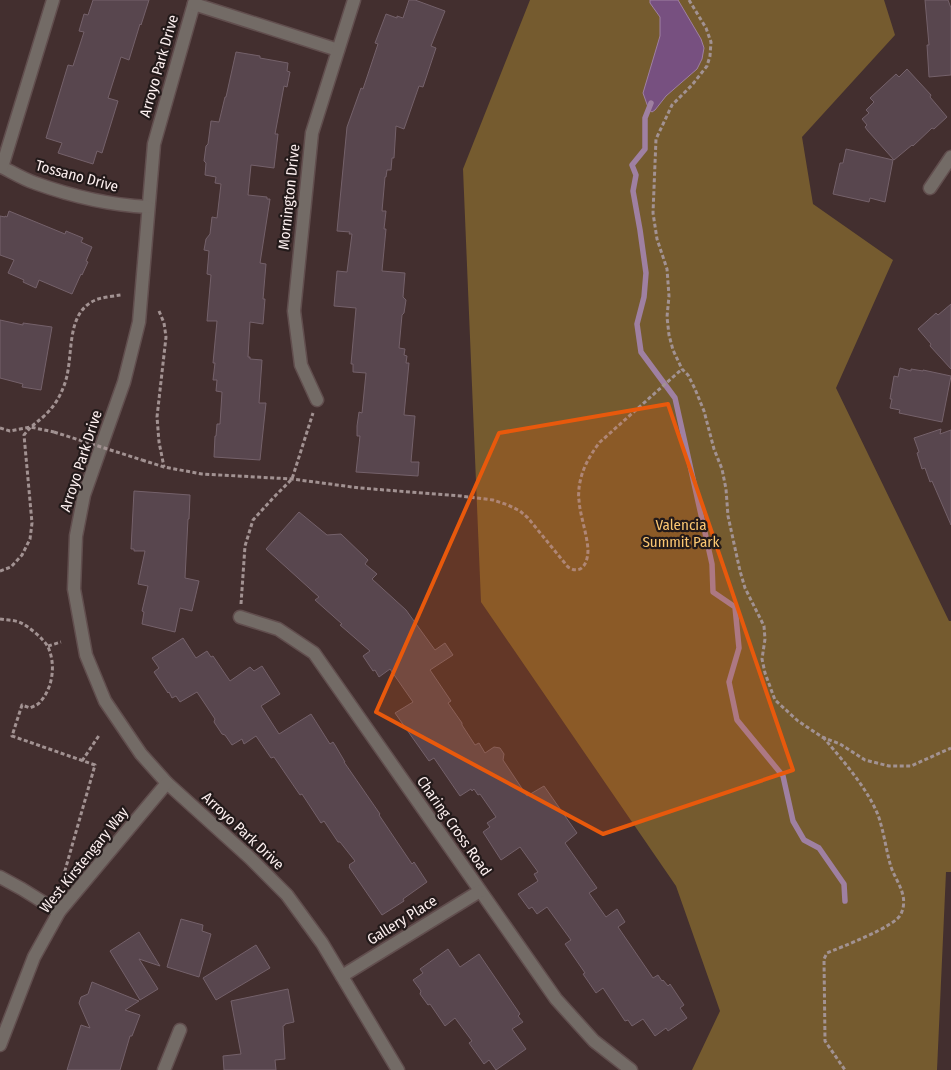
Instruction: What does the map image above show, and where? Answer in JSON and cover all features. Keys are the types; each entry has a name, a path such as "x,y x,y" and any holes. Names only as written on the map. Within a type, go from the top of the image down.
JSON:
{"street":[{"path":"1,167 53,0"},
{"name":"Mornington Drive","path":"317,400 301,365 294,311 312,133 354,0"},
{"path":"194,2 338,50"},
{"name":"Arroyo Park Drive","path":"194,2 154,144 139,322 124,382 84,495 76,536 74,589 86,655 105,701 141,754 167,783 250,858 287,895 322,944 398,1070"},
{"path":"930,188 951,157"},
{"name":"Tossano Drive","path":"1,167 34,183 81,197 128,206 148,207"},
{"name":"Charing Cross Road","path":"240,617 278,629 314,653 556,999 594,1041 631,1070"},
{"name":"West Kirstengary Way","path":"0,1045 34,957 59,912 167,783"},
{"path":"0,877 59,912"},
{"name":"Gallery Place","path":"342,976 480,891"},
{"path":"164,1070 180,1030"}],"path":[{"path":"689,0 706,28 711,42 710,56 707,66 692,85 672,105 656,139 653,213 657,239 667,269 669,296 668,335 673,350 682,369 688,375 704,411 714,449 722,469 726,488 728,516 740,571 745,588 764,626 765,639 762,658 765,673 776,700 798,721 822,737 840,744 865,760 889,766 911,766 951,748"},
{"path":"0,571 11,567 22,555 30,539 32,523 24,436 30,427 55,404 64,386 70,364 74,325 80,312 88,304 99,299 121,295"},
{"path":"159,311 164,323 166,337 157,417 159,442 164,466"},
{"path":"0,428 10,431 30,427 54,432 142,460 202,474 292,479 360,488 493,500 520,511 528,518 568,567 577,571 586,563 588,550 579,499 584,469 590,455 600,442 682,369"},
{"path":"240,617 245,546 252,520 292,479 317,400"},
{"path":"0,619 20,622 34,632 48,646 52,663 52,678 49,688 40,703 30,708 22,705 12,736 95,765 64,874"},
{"path":"48,646 62,642"},
{"path":"82,761 100,734"},
{"path":"822,737 868,795 878,816 892,868 902,891 900,916 883,928 827,953 824,958 825,1041 845,1070"}],"highlighted area":[{"path":"668,404 793,770 603,834 376,712 499,433"}],"green space":[{"name":"Valencia Summit Park","path":"530,0 884,0 895,35 802,137 813,204 893,260 836,388 949,621 951,621 951,872 946,872 937,1070 692,1070 720,1011 676,886 481,602 463,169"}],"shaded area":[{"path":"650,0 678,0 701,39 704,48 702,59 697,69 666,96 652,112 649,110 643,93 660,36 660,17 650,3"}],"building":[{"path":"93,0 149,0 129,60 121,57 108,98 118,101 102,153 97,151 93,164 58,153 62,143 46,138 68,65 73,66 84,32 79,31 84,14 88,15"},
{"path":"409,0 415,0 445,11 431,46 436,48 423,87 419,86 404,129 396,126 394,158 392,158 391,170 387,170 385,177 382,211 386,211 384,229 386,229 382,271 405,273 403,297 406,300 402,315 399,348 405,349 406,363 409,363 404,415 415,416 411,462 419,462 418,476 356,472 360,436 357,436 357,426 359,412 362,413 366,373 353,372 353,364 351,364 356,308 334,306 337,271 347,272 352,234 349,234 350,232 337,231 347,127 361,88 363,89 378,44 375,43 386,14 403,18"},
{"path":"925,0 948,0 951,8 951,75 929,77 927,45 929,45"},
{"path":"236,52 288,63 287,71 290,72 287,87 284,86 275,134 278,134 274,168 251,165 248,195 270,199 260,263 266,264 263,324 250,322 248,357 250,359 262,360 259,403 266,403 260,460 214,457 217,424 220,424 222,392 216,391 217,380 213,380 217,321 207,321 211,275 207,274 209,251 204,250 206,239 210,234 212,217 217,218 221,184 215,183 216,177 205,175 206,163 204,161 211,121 219,122"},
{"path":"907,69 931,95 930,97 947,117 894,160 868,131 865,127 867,125 862,119 869,113 866,110 874,102 870,98 896,74 899,77"},
{"path":"846,149 893,160 885,202 870,198 869,202 833,194 840,163 843,163"},
{"path":"9,211 65,234 66,231 83,238 81,242 92,247 86,261 88,262 72,294 39,280 36,288 8,273 14,260 0,255 0,216 7,217"},
{"path":"951,304 951,369 930,346 931,344 918,329 936,313 938,315"},
{"path":"0,320 23,325 23,323 52,327 41,390 22,387 23,384 0,378"},
{"path":"900,368 911,371 911,369 923,370 951,376 942,422 899,413 900,410 890,408 894,376 898,377"},
{"path":"941,429 940,434 951,430 951,525 932,481 930,482 925,468 922,469 914,438"},
{"path":"134,491 190,495 185,578 199,581 192,611 180,608 175,632 142,624 144,612 142,611 148,586 138,584 145,551 134,551 134,549 131,549"},
{"path":"299,512 327,535 341,534 368,560 365,564 377,574 372,579 406,610 435,650 445,643 453,655 430,670 451,701 448,703 462,725 475,745 479,743 485,753 494,747 500,748 504,754 503,760 527,796 544,786 577,833 565,843 597,888 589,893 606,917 617,909 625,922 618,927 653,978 658,975 668,986 670,984 684,1005 680,1008 687,1018 668,1031 666,1028 655,1036 643,1019 632,1026 628,1020 625,1021 603,988 596,993 565,944 571,940 547,907 537,914 532,907 529,909 518,894 538,881 534,874 538,872 520,847 501,860 483,832 490,827 487,823 496,817 480,794 478,795 474,789 472,791 471,789 460,796 434,758 429,761 395,713 413,702 390,669 379,677 363,656 370,651 315,600 319,597 266,549"},
{"path":"183,638 196,658 207,651 211,657 213,656 230,681 250,667 254,671 262,666 280,694 261,706 279,734 311,714 330,744 333,742 379,815 412,864 414,862 427,882 403,899 404,901 382,915 349,867 355,861 338,842 324,821 321,823 302,794 300,795 274,757 271,758 256,736 244,744 242,739 232,745 214,722 215,719 197,692 180,702 176,696 172,698 168,693 154,672 159,668 152,658"},
{"path":"181,919 203,925 202,931 211,934 199,977 167,967"},
{"path":"139,932 160,966 139,959 158,989 140,1000 110,951"},
{"path":"256,945 270,968 216,1000 203,978"},
{"path":"448,949 460,967 479,954 520,1014 518,1016 523,1022 512,1029 526,1049 496,1070 489,1060 484,1064 469,1043 472,1041 455,1018 445,1026 430,1004 428,1005 420,994 421,991 413,980 423,973 420,969"},
{"path":"92,982 139,1001 125,1010 140,1015 132,1036 130,1036 120,1070 67,1070 81,1025 90,1028 79,1003 81,997 88,994"},
{"path":"288,989 294,1022 283,1026 285,1059 275,1060 276,1070 224,1070 223,1056 241,1054 231,1001"}],"waterway":[{"path":"651,103 645,118 645,149 632,165 636,175 633,191 646,273 644,297 637,324 641,352 675,398 712,564 713,592 735,607 739,648 729,682 737,720 783,776 793,821 804,840 819,848 844,884 845,901"}]}
